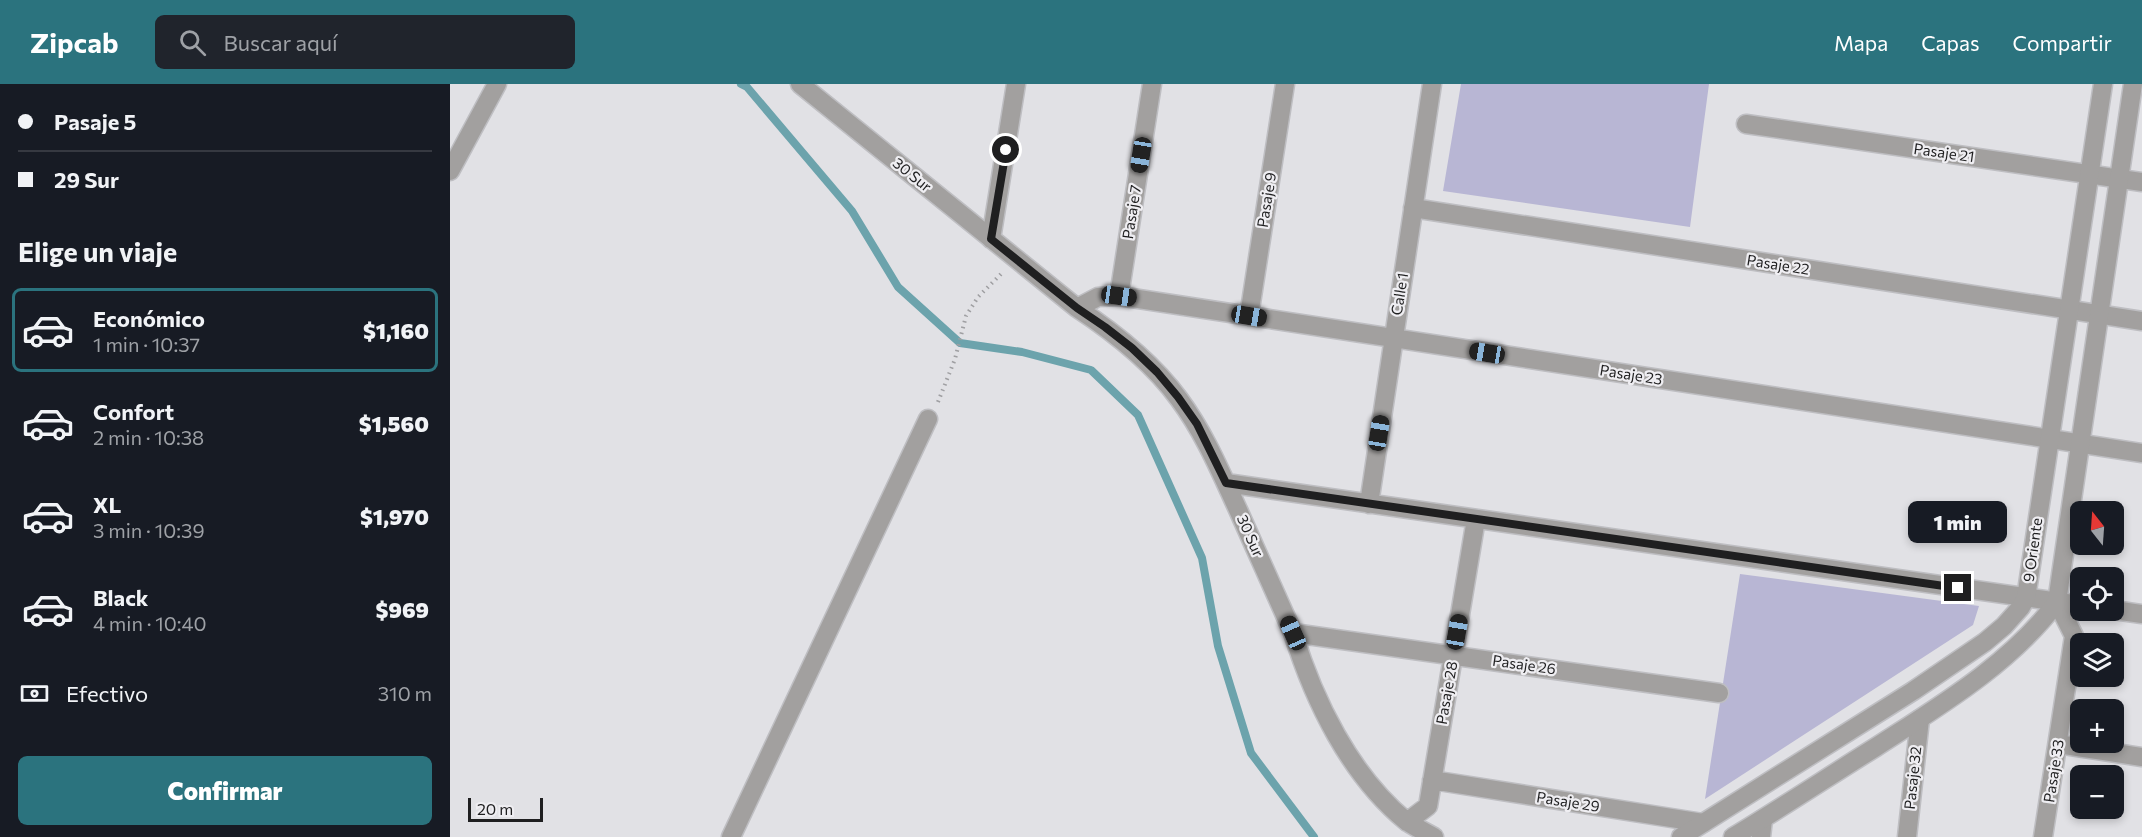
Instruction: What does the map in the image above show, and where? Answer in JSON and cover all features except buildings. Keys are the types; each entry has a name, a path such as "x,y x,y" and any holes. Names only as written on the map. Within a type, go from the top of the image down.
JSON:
{"street":[{"path":"450,171 497,84"},
{"name":"30 Sur","path":"800,84 1077,308 1132,348 1164,380 1197,424 1226,483 1293,633 1311,684 1329,723 1364,776 1407,822 1434,837"},
{"path":"991,239 1016,84"},
{"name":"Pasaje 7","path":"1119,296 1152,84"},
{"name":"Pasaje 9","path":"1249,316 1285,84"},
{"name":"Calle 1","path":"1369,504 1432,84"},
{"name":"9 Oriente","path":"1681,837 1912,691 1984,642 2004,626 2021,607 2026,598 2103,84"},
{"name":"9 Oriente","path":"1733,837 1920,719 2002,661 2039,626 2057,602 2133,84"},
{"name":"Pasaje 21","path":"1746,124 2142,182"},
{"name":"Pasaje 22","path":"1413,208 2142,321"},
{"path":"1077,308 1098,297 1119,296"},
{"name":"Pasaje 23","path":"1119,296 2142,453"},
{"path":"731,837 928,419"},
{"path":"1226,483 2070,604"},
{"name":"Pasaje 28","path":"1407,822 1428,806 1476,519"},
{"name":"Pasaje 33","path":"2043,837 2074,636 2057,602"},
{"path":"2124,611 2142,614"},
{"name":"Pasaje 26","path":"1293,633 1719,693"},
{"name":"Pasaje 32","path":"1907,837 1920,719"},
{"path":"2058,744 2142,757"},
{"name":"Pasaje 29","path":"1432,780 1703,823"},
{"path":"1761,837 1763,819"}],"path":[{"path":"928,419 950,374 960,343 962,325 970,308 1016,259"}],"shaded area":[{"path":"1461,84 1709,84 1690,227 1443,191"},
{"path":"1740,574 1979,606 1973,625 1705,799"}],"waterway":[{"path":"741,84 747,87 852,211 898,287 960,343 1022,352 1091,370 1138,415 1202,558 1218,646 1251,753 1314,837"}],"route":[{"path":"1006,150 991,239 1077,308 1132,348 1157,372 1197,424 1226,483 1958,588"}]}
